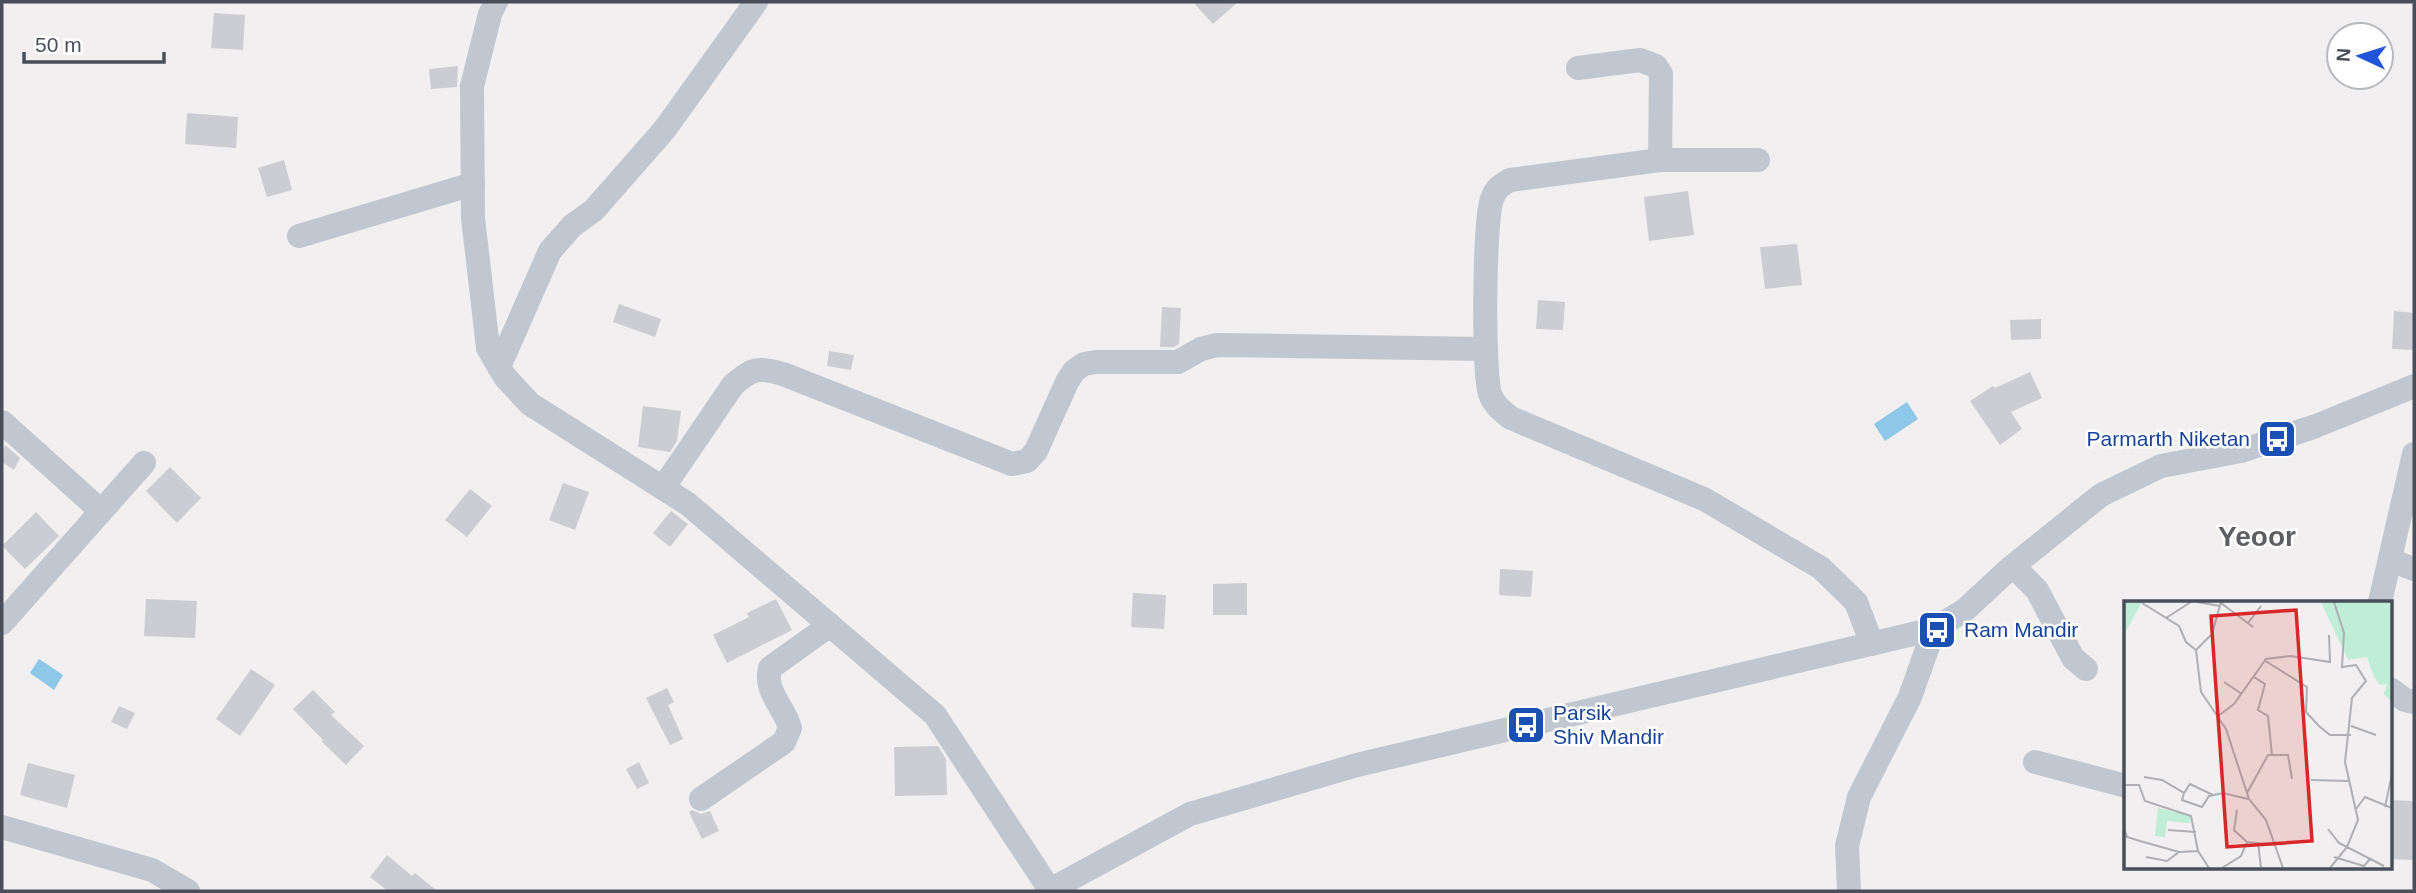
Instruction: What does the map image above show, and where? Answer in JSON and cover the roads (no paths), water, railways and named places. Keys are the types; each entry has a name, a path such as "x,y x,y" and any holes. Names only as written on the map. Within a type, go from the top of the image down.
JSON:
{"street":[{"path":"496,2 490,13 472,86 473,218 488,348 505,377 530,404 688,504 935,715 1049,890 1190,814 1357,765 1934,629 1965,610 2013,566 2101,495 2161,466 2241,451 2316,426 2414,386"},
{"path":"499,367 550,250 572,226 594,210 665,129 756,2"},
{"path":"1578,68 1640,60 1657,66 1661,74 1660,160"},
{"path":"1758,160 1660,160 1510,180 1498,186 1491,201 1487,222 1486,349 1490,394 1497,407 1511,418 1704,499 1821,568 1856,602 1872,644"},
{"path":"299,236 473,184"},
{"path":"663,488 733,384 748,371 765,369 783,374 1013,464 1027,461 1036,451 1067,382 1074,371 1084,364 1178,362 1201,349 1217,345 1486,349"},
{"path":"2,422 101,511"},
{"path":"2380,601 2414,454"},
{"path":"2,624 145,463"},
{"path":"2390,559 2414,569"},
{"path":"2013,566 2037,590 2073,658 2085,669"},
{"path":"701,799 784,742 790,728 769,688 771,668 830,625"},
{"path":"1849,891 1847,846 1859,797 1910,697 1934,629"},
{"path":"2392,690 2405,700 2414,702"},
{"path":"2035,762 2124,785"},
{"path":"2,827 152,870 188,891"}],"water":[{"path":"1907,402 1918,419 1885,441 1874,424"},
{"path":"39,659 63,675 54,690 30,673"}],"place":[{"name":"Parmarth Niketan","path":"2277,439"},
{"name":"Ram Mandir","path":"1937,630"},
{"name":"Parsik Shiv Mandir","path":"1526,725"}],"district":[{"name":"Yeoor","path":"2257,536"}]}
